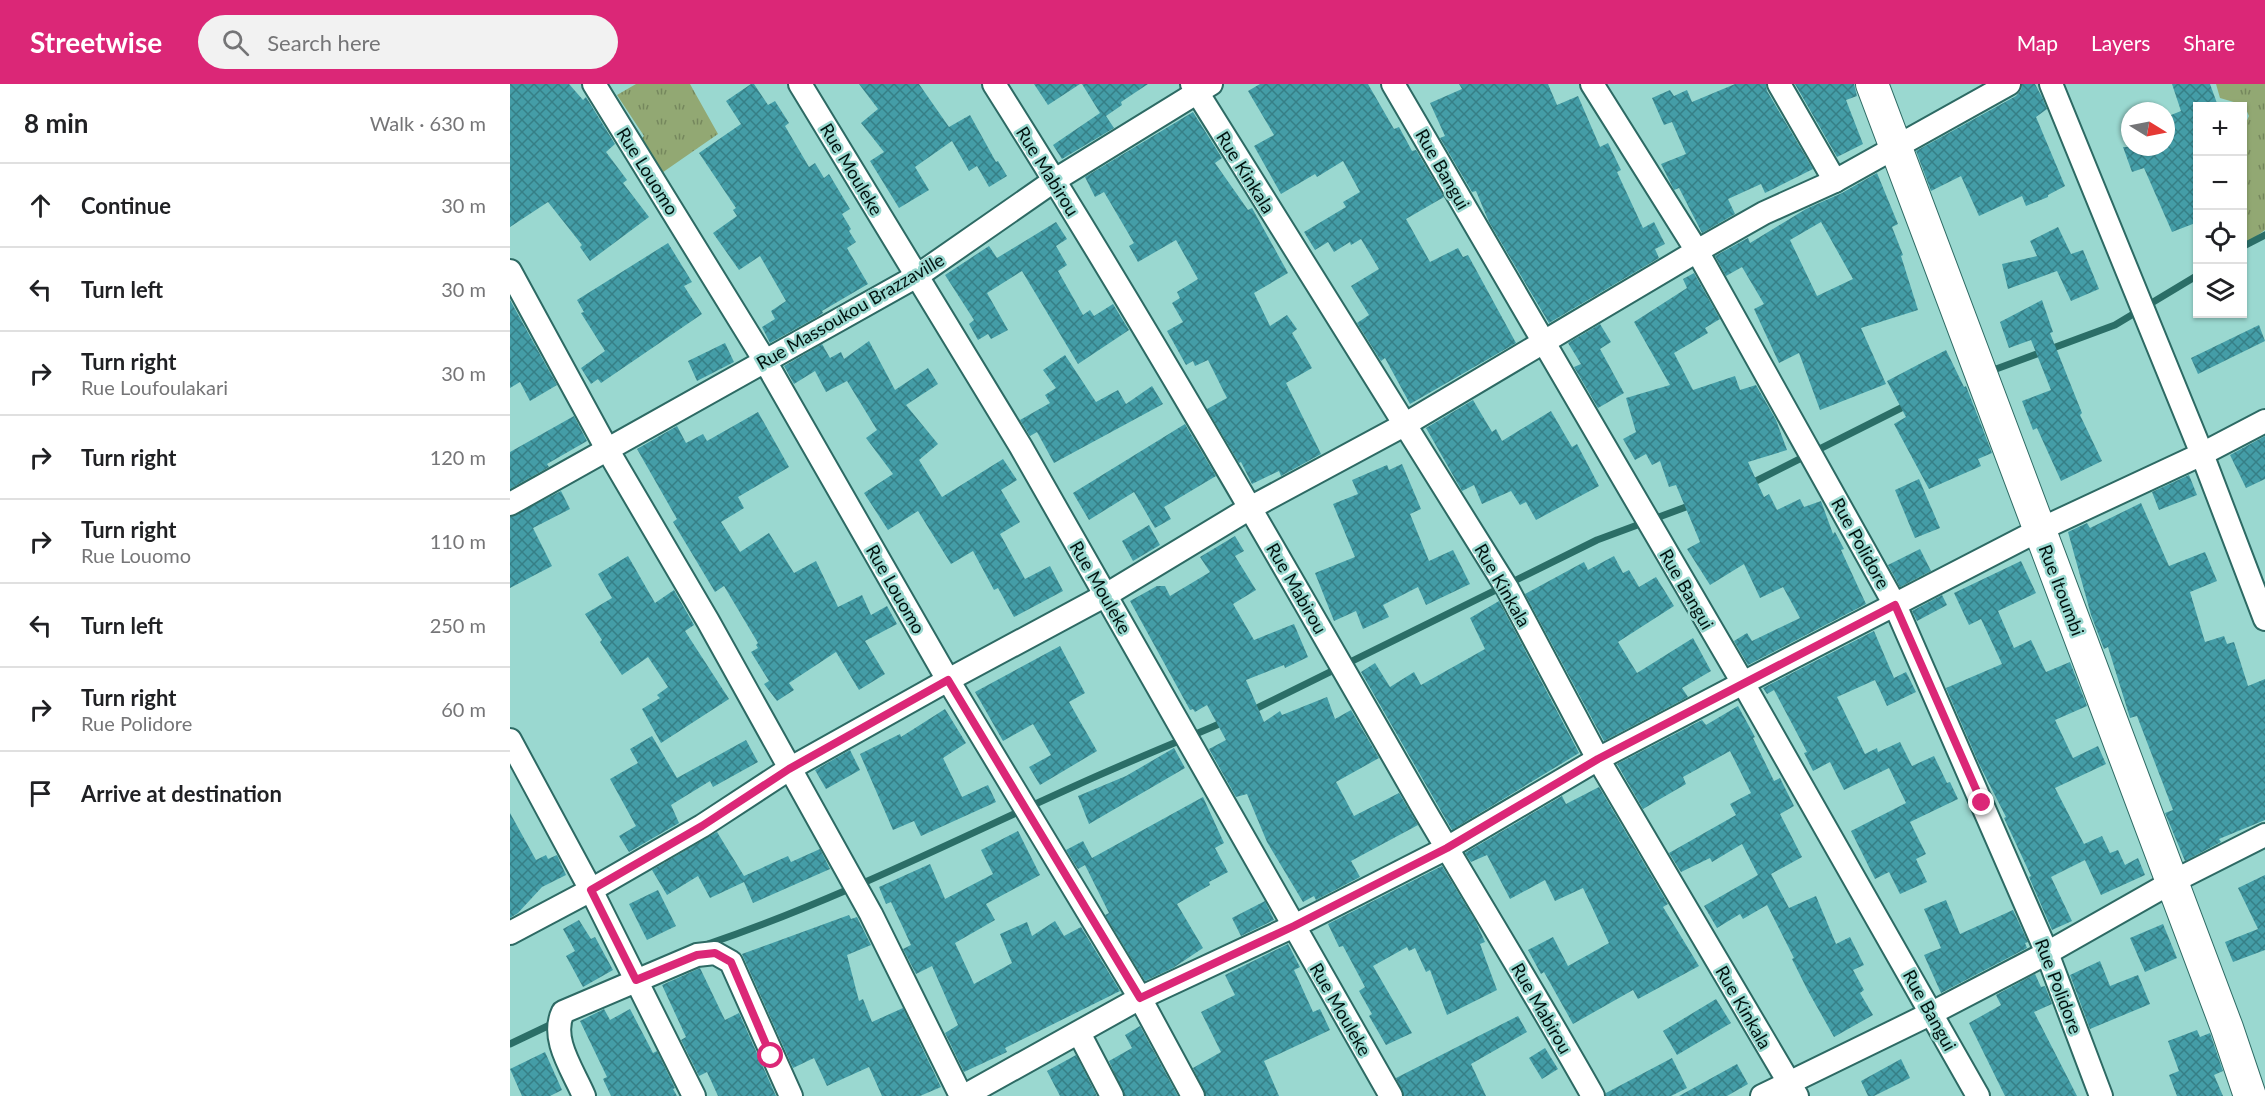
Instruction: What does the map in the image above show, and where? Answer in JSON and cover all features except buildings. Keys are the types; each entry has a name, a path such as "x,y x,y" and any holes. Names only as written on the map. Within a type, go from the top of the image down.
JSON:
{"street":[{"name":"Rue Louomo","path":"594,84 765,361 948,680 1140,998 1193,1096"},
{"name":"Rue Mouleke","path":"800,84 1021,447 1390,1096"},
{"name":"Rue Mabirou","path":"994,84 1055,180 1250,508 1593,1096"},
{"name":"Rue Bangui","path":"1393,84 1743,683 1978,1096"},
{"name":"Rue Polidore","path":"1592,84 1697,251 1895,605 2048,953 2101,1096"},
{"path":"1779,84 1835,181"},
{"name":"Rue Itoumbi","path":"1872,84 2227,1028 2250,1096"},
{"path":"510,933 591,890 702,826 789,769 1106,595 1250,508 1404,425 1764,213 1835,181 2009,84"},
{"path":"2051,84 2202,454 2265,619"},
{"name":"Rue Massoukou Brazzaville","path":"510,504 917,276 1055,180 1200,87"},
{"name":"Rue Kinkala","path":"1200,87 1404,425 1507,588 1598,759 1792,1089"},
{"path":"510,271 607,448 708,621 871,914 962,1096 1140,998 1294,926 1447,848 1598,759 1743,683 2039,530 2202,454 2265,421"},
{"path":"510,740 591,890 694,1096"},
{"path":"1762,1096 1792,1089 2048,953 2172,882 2265,835"},
{"path":"584,1096 559,1040 558,1022 563,1012 697,955 715,953 731,962 771,1056 791,1096"},
{"path":"1079,1033 1113,1096"}],"green space":[{"path":"636,84 690,84 718,134 656,177 636,144 644,136 617,95"},
{"path":"2216,84 2265,84 2265,230 2247,243 2247,120 2249,116 2247,102 2234,102 2220,98"}],"waterway":[{"path":"2247,244 2265,235"},
{"path":"1988,372 2115,325 2193,278"},
{"path":"1750,484 1909,404"},
{"path":"1251,711 1597,540 1694,504"},
{"path":"708,944 802,909 1095,777 1224,722"},
{"path":"510,1044 554,1023"}],"route":[{"path":"771,1056 731,962 715,953 697,955 636,980 591,890 702,826 789,769 948,680 1140,998 1294,926 1447,848 1598,759 1895,605 1982,803"}]}
